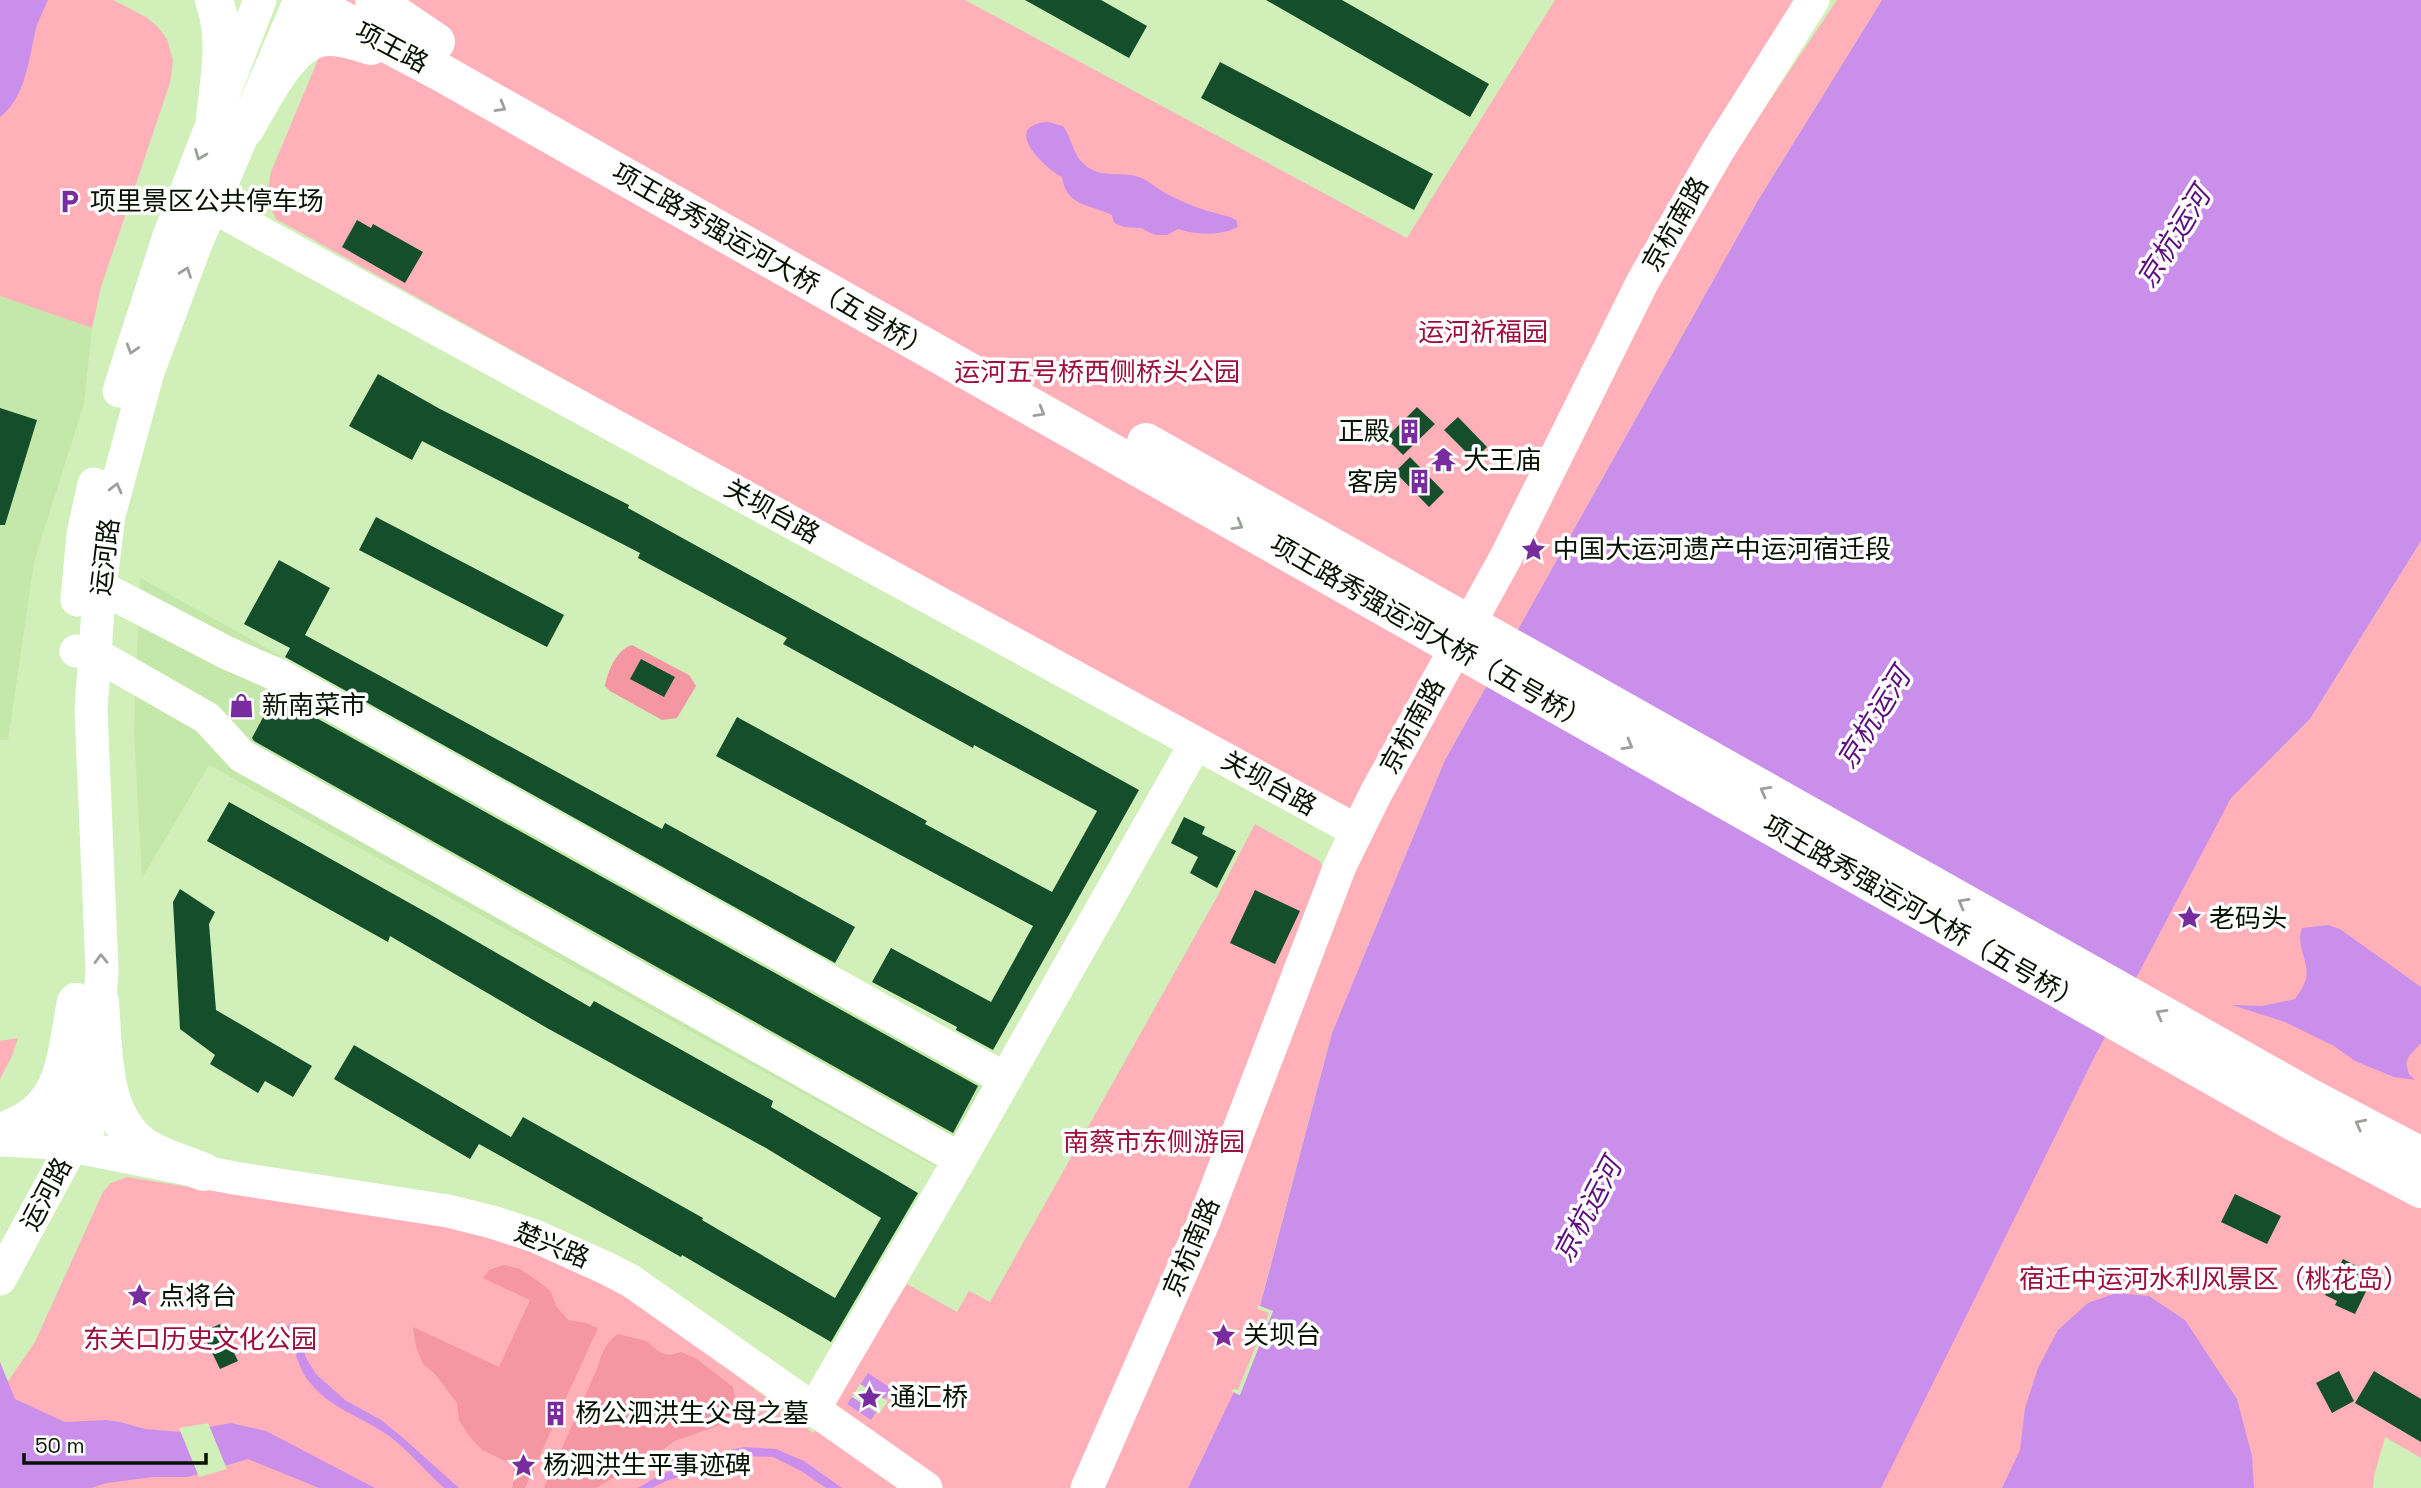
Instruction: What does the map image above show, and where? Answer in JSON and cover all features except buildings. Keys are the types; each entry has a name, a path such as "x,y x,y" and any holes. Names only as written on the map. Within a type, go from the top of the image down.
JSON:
{"main road":[{"path":"214,0 223,41 230,124"},
{"name":"项王路","path":"303,0 439,58"},
{"name":"项王路","path":"359,0 439,58"},
{"path":"374,0 439,58"},
{"path":"230,124 292,55 313,40 336,37 439,58"},
{"name":"项王路秀强运河大桥（五号桥）","path":"439,58 2294,1090 2421,1156"},
{"name":"项王路秀强运河大桥（五号桥）","path":"439,58 2279,1115 2421,1189"},
{"path":"0,1132 26,1122 53,1097 88,1002"},
{"path":"88,1002 108,1085 123,1128 145,1147 204,1172"}],"street":[{"name":"运河路","path":"230,124 260,0"},
{"name":"运河路","path":"0,1279 83,1148 66,1107 88,1002 79,970 70,712 84,652 89,585 83,534 99,463 169,236 199,199 230,124 303,0"},
{"name":"京杭南路","path":"1087,1488 1204,1221 1340,866 1357,831 1506,557 1643,281 1716,154 1812,0"},
{"name":"关坝台路","path":"199,199 1357,831"},
{"path":"89,585 280,676 1006,1079"},
{"path":"84,652 207,718 242,756 960,1159"},
{"path":"814,1409 1006,1079 1196,743"},
{"name":"楚兴路","path":"0,1140 83,1148 309,1191 448,1211 536,1236 631,1281 926,1488"}],"shaded area":[{"path":"0,296 92,328 84,403 34,562 8,740 0,740"},
{"path":"140,578 281,656 277,664 1001,1067 942,1170 209,765 142,878 134,731"},
{"path":"632,645 689,675 696,686 677,718 662,720 605,686 617,656"},
{"path":"504,1265 520,1269 542,1284 551,1292 556,1306 568,1320 598,1328 525,1488 512,1488 518,1467 482,1450 469,1436 459,1420 457,1403 435,1374 423,1364 416,1347 413,1327 499,1367 530,1300 483,1278 489,1270"},
{"path":"618,1334 646,1341 661,1353 670,1355 681,1352 697,1359 733,1387 737,1405 732,1414 717,1426 675,1441 627,1474 613,1478 596,1488 544,1488 604,1350"}],"green space":[{"path":"0,0 113,0 146,17 167,39 173,61 170,83 101,287 92,328 0,296"},
{"name":"运河五号桥西侧桥头公园","path":"343,0 965,0 1407,238 1555,0 1799,0 1376,779 1346,814 276,219 268,196 271,172"},
{"name":"东关口历史文化公园","path":"1837,0 1882,0 1757,202 1445,760 1332,1033 1260,1305 1273,1311 1240,1395 1234,1393 1188,1488 0,1488 0,1393 35,1342 103,1192 111,1183 127,1177 288,1203 373,1213 504,1236 642,1304 813,1433 907,1284 957,1312 969,1291 990,1302 1217,897 1255,824 1320,861 1326,877 1354,868 1673,257 1732,157"},
{"name":"宿迁中运河水利风景区（桃花岛）","path":"2421,541 2421,1458 2385,1437 2373,1488 1874,1488 2231,797 2310,719"},
{"path":"18,1038 12,1056 0,1079 0,1041"}],"water":[{"path":"0,0 48,0 36,27 20,91 15,101 0,117"},
{"name":"京杭运河","path":"1882,0 2421,0 2421,541 2310,719 2231,798 2094,1058 1881,1488 1188,1488 1234,1392 1239,1395 1273,1311 1260,1306 1332,1033 1445,760 1757,202"},
{"path":"1048,122 1063,126 1077,156 1090,168 1102,173 1136,176 1184,202 1236,220 1238,227 1216,233 1178,229 1167,235 1155,235 1141,228 1124,227 1114,223 1112,215 1080,203 1068,194 1062,177 1045,165 1030,147 1026,138 1027,130 1034,125"},
{"path":"2328,925 2340,929 2421,987 2421,1043 2406,1063 2409,1074 2415,1080 2394,1077 2355,1061 2334,1046 2285,1022 2232,1005 2262,1006 2295,999 2304,984 2307,972 2300,941 2302,928"},
{"path":"2116,1293 2149,1296 2185,1320 2237,1399 2252,1456 2254,1488 2002,1488 2020,1450 2025,1408 2038,1368 2058,1330 2088,1303"},
{"path":"296,1322 306,1358 316,1374 345,1400 381,1420 459,1488 444,1488 389,1436 320,1393 307,1379 296,1357 287,1326"},
{"path":"0,1362 15,1399 65,1422 106,1420 145,1429 181,1432 231,1423 266,1431 375,1488 319,1488 248,1459 188,1477 153,1477 107,1483 91,1488 0,1488"},
{"path":"868,1373 892,1389 871,1420 847,1404"},
{"path":"744,1447 776,1449 804,1461 842,1488 826,1488 773,1457 744,1456 652,1488 638,1488 689,1463"}],"pier":[{"path":"1257,1305 1273,1311 1240,1395 1231,1391 1238,1390 1269,1313 1258,1309"},
{"name":"通汇桥","path":"860,1384 888,1401 879,1414 852,1397"},
{"path":"208,1423 227,1469 199,1477 179,1428"}],"place":[{"name":"项里景区公共停车场","path":"70,201"},
{"name":"正殿","path":"1410,431"},
{"name":"大王庙","path":"1443,460"},
{"name":"客房","path":"1419,482"},
{"name":"中国大运河遗产中运河宿迁段","path":"1533,549"},
{"name":"新南菜市","path":"242,705"},
{"name":"老码头","path":"2189,918"},
{"name":"点将台","path":"139,1296"},
{"name":"关坝台","path":"1223,1335"},
{"name":"通汇桥","path":"870,1397"},
{"name":"杨公泗洪生父母之墓","path":"555,1413"},
{"name":"杨泗洪生平事迹碑","path":"523,1465"}],"park label":[{"name":"运河祈福园","path":"1483,332"},
{"name":"南蔡市东侧游园","path":"1154,1142"}]}
